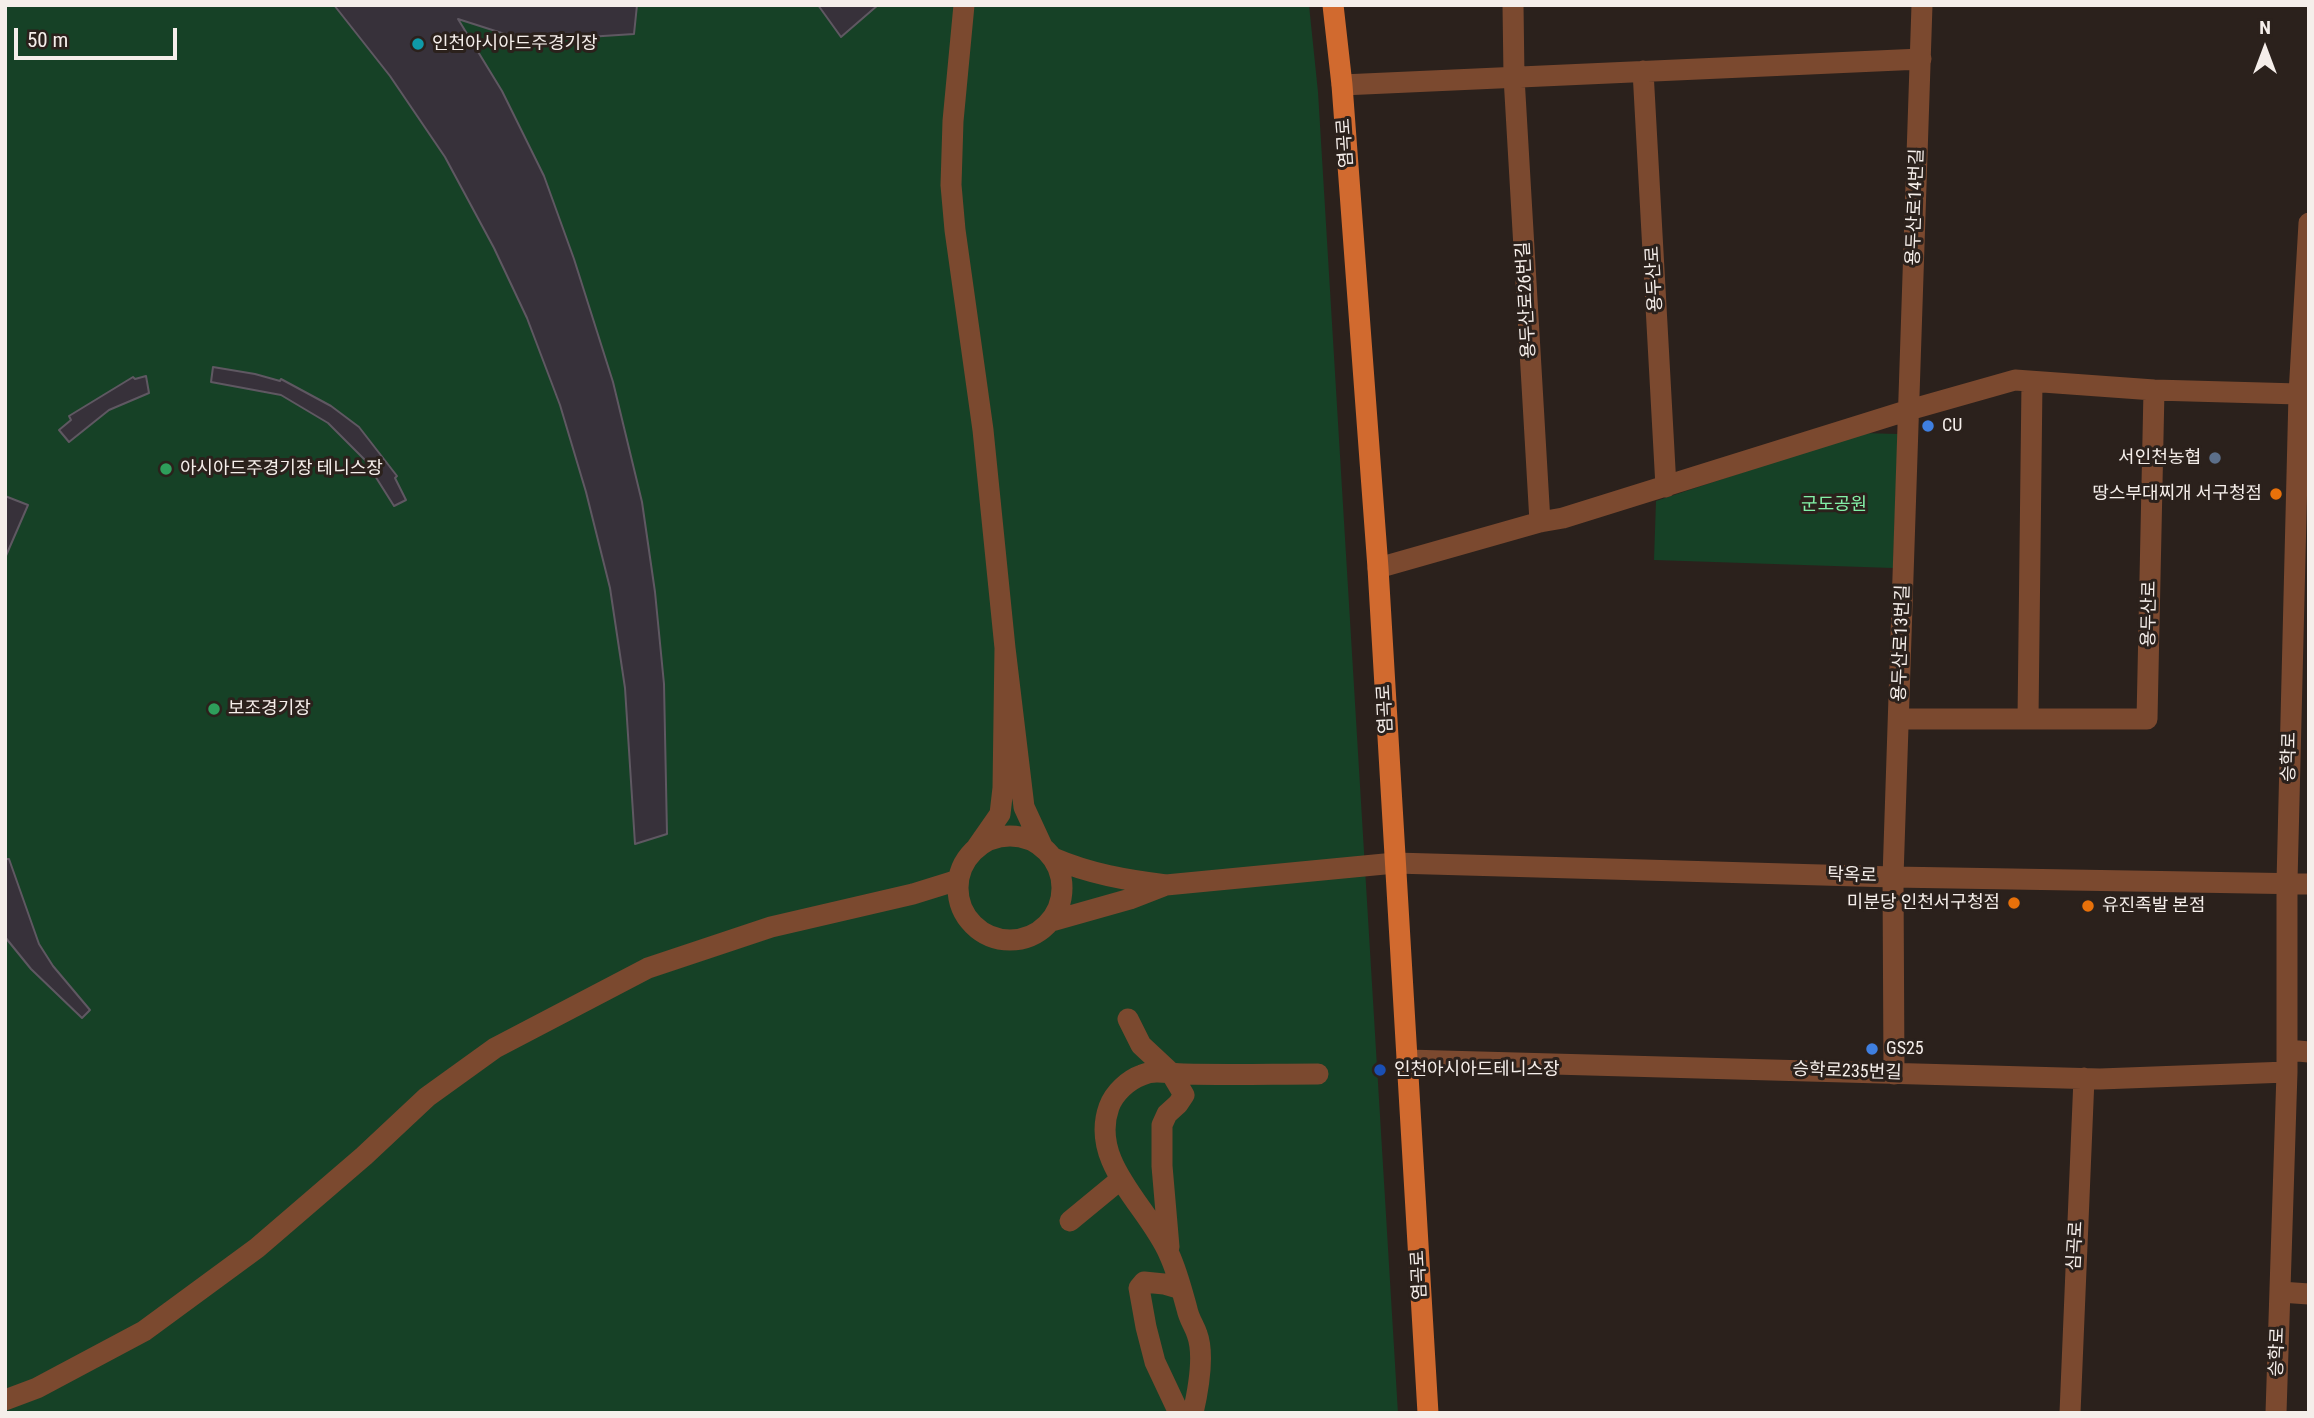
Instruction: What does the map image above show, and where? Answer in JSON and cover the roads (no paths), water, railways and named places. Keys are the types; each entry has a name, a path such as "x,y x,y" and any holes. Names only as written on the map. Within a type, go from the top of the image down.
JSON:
{"main road":[{"name":"염곡로","path":"1333,5 1342,85 1378,568 1428,1413"}],"street":[{"path":"964,5 953,121 951,185 955,230 983,430 1024,807 1028,821 1060,873 1063,890 1060,906 1052,921 1039,932 1024,939 1008,941 990,937 975,927 963,913 958,896 958,880 965,861 1000,814 1003,788 1005,648"},
{"name":"용두산로26번길","path":"1513,5 1514,77 1540,522"},
{"name":"용두산로14번길","path":"1909,410 1922,5"},
{"path":"1342,85 1921,59"},
{"name":"용두산로","path":"1643,71 1666,486"},
{"name":"승학로","path":"2276,1413 2287,1072 2287,882 2298,394 2309,223"},
{"path":"1378,568 1540,522 1563,518 1909,410 2015,380 2154,390 2298,394"},
{"path":"2028,719 2032,382"},
{"name":"용두산로","path":"1899,719 2147,719 2154,390"},
{"name":"용두산로13번길","path":"1894,1074 1893,877 1909,410"},
{"path":"977,847 993,838 1011,835 1027,838 1074,867 1110,877 1166,885"},
{"name":"탁옥로","path":"1166,885 1395,863 1893,877 2309,884"},
{"path":"5,1400 37,1388 145,1331 257,1248 428,1097 495,1048 648,968 771,927 913,894 958,880"},
{"path":"1052,921 1130,899 1166,885"},
{"path":"1128,1019 1141,1045 1171,1073 1184,1095 1167,1114 1162,1125 1162,1166 1169,1253 1190,1322 1198,1335 1199,1381 1193,1413"},
{"path":"2287,1050 2309,1052"},
{"name":"승학로235번길","path":"1407,1060 2084,1078 2287,1072"},
{"path":"1169,1253 1116,1172 1108,1150 1104,1120 1119,1091 1141,1075 1155,1072 1318,1074"},
{"name":"심곡로","path":"2070,1413 2084,1078"},
{"path":"1070,1221 1121,1179"},
{"path":"1179,1413 1155,1362 1139,1288 1144,1282 1181,1289"},
{"path":"2280,1292 2309,1294"}],"place":[{"name":"인천아시아드주경기장","path":"418,44"},
{"name":"CU","path":"1928,426"},
{"name":"서인천농협","path":"2215,458"},
{"name":"아시아드주경기장 테니스장","path":"166,469"},
{"name":"땅스부대찌개 서구청점","path":"2276,494"},
{"name":"보조경기장","path":"214,709"},
{"name":"미분당 인천서구청점","path":"2014,903"},
{"name":"유진족발 본점","path":"2088,906"},
{"name":"GS25","path":"1872,1049"},
{"name":"인천아시아드테니스장","path":"1380,1070"}],"park label":[{"name":"군도공원","path":"1834,505"}]}
